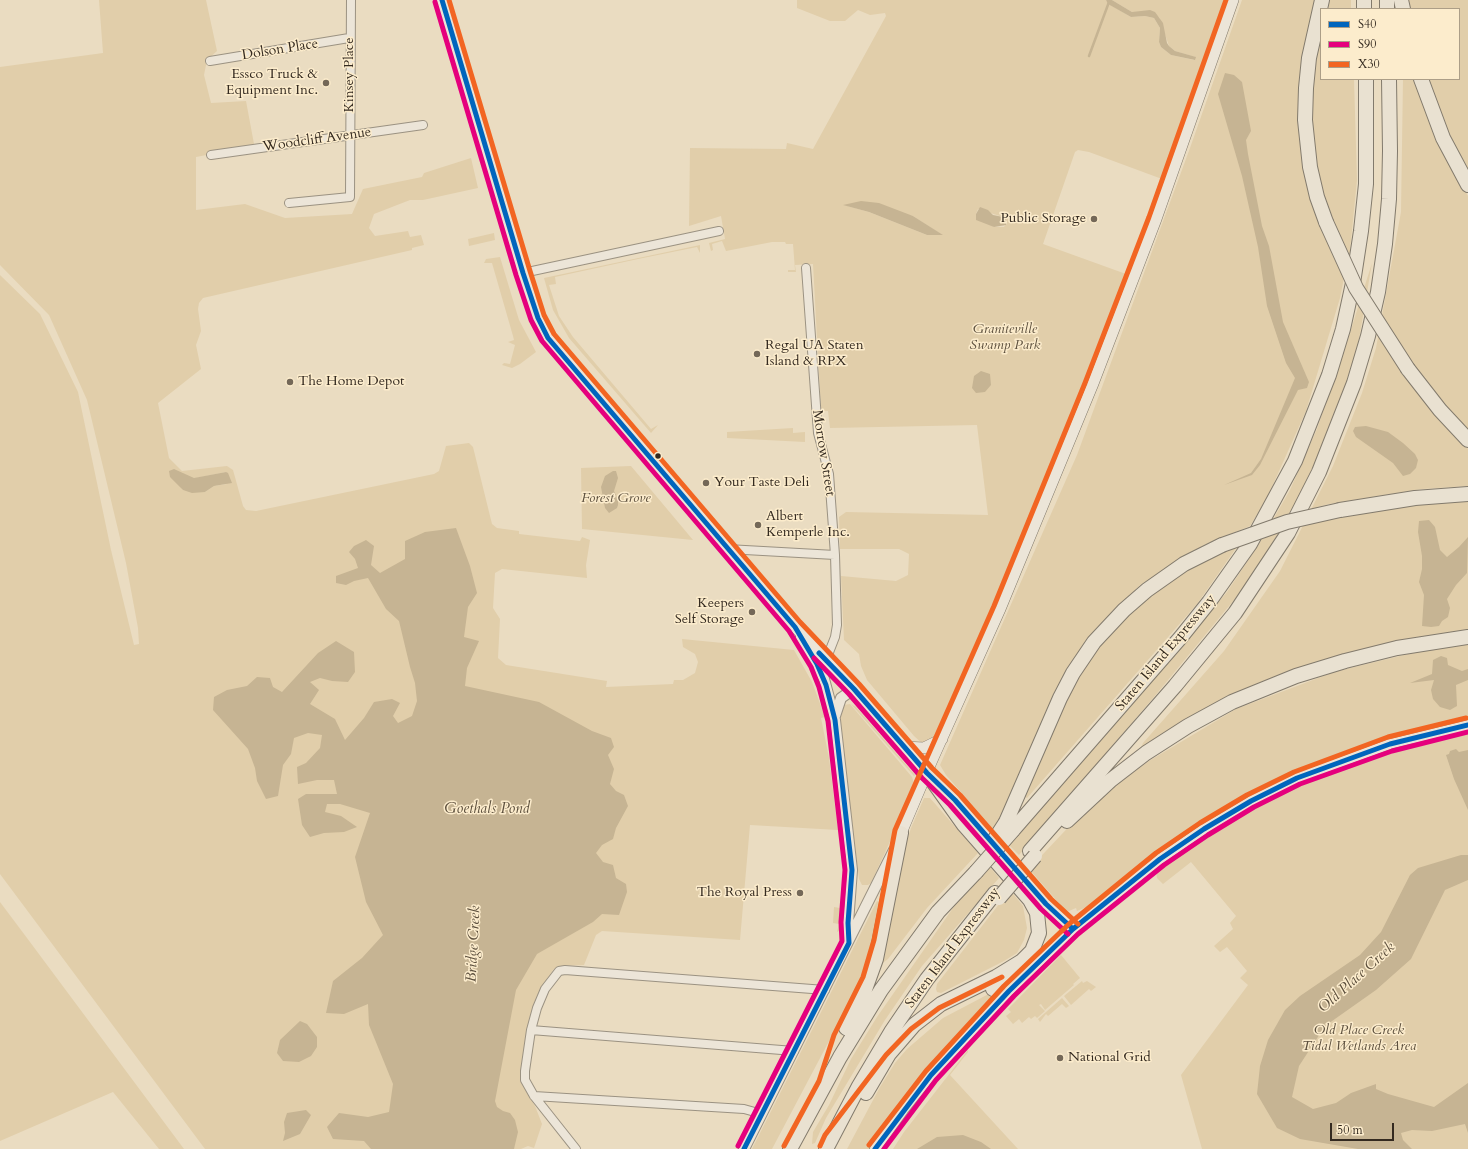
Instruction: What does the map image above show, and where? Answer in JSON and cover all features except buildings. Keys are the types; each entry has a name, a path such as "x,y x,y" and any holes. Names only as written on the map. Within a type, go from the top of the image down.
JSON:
{"highway":[{"path":"1320,9 1309,58 1305,120 1308,151 1314,183 1326,222 1356,288 1408,369 1440,410 1468,440"},
{"name":"Staten Island Expressway","path":"1010,826 1181,638 1209,602 1250,544 1295,461 1329,375 1343,329 1353,283 1362,231 1366,184 1366,80"},
{"name":"Staten Island Expressway","path":"829,1144 859,1086 927,979 965,931 1033,854 1176,686 1235,613 1288,533 1319,472 1354,383 1368,336 1380,284 1389,199 1389,80"},
{"path":"1421,80 1444,138 1468,185"},
{"path":"790,1149 825,1084 876,996 919,937 974,869 991,844 1010,826 1060,698 1073,673 1094,642 1124,610 1147,590 1184,564 1222,546 1287,522 1340,510 1415,498 1468,494"},
{"path":"1033,854 1123,770 1160,743 1214,711 1263,689 1333,664 1396,648 1468,637"},
{"path":"829,1144 866,1092 897,1043 914,1025 941,1004 996,977 1022,961 1032,952 1039,933 1037,913 1030,900 964,825 927,773"},
{"path":"825,1084 840,1038 862,998 876,959 901,833"},
{"path":"866,1092 900,1051 927,1025 951,1010 1029,971"},
{"path":"780,1149 810,1112"}],"main road":[{"path":"442,0 523,273 538,318 555,347 795,627 854,690 927,773 955,800 1046,904 1073,929"},
{"path":"901,833 1000,609 1092,386 1156,219 1232,0"},
{"path":"904,747 924,748 942,739"}],"street":[{"name":"Kinsey Place","path":"290,203 350,197 350,0"},
{"name":"Dolson Place","path":"210,61 350,38"},
{"name":"Woodcliff Avenue","path":"211,155 350,137 423,125"},
{"path":"523,273 719,231"},
{"name":"Morrow Street","path":"806,268 818,433 828,474 835,555 837,625 835,637 826,660"},
{"path":"727,549 835,555"},
{"path":"795,627 821,672 835,720 852,870 848,923 849,943"},
{"path":"835,720 841,698 854,690"},
{"path":"875,1149 903,1110 931,1075 980,1021 1029,971 1073,929 1160,859 1204,829 1251,801 1297,778 1390,744 1468,725"},
{"path":"744,1149 849,943 901,833"},
{"path":"576,1149 534,1096 525,1080 531,1030 537,1008 545,990 559,970 825,990"},
{"path":"531,1030 794,1051"},
{"path":"534,1096 744,1109 762,1114"}],"green space":[{"path":"99,0 206,0 217,51 207,60 204,75 211,103 246,101 254,144 248,147 196,157 196,210 245,204 285,218 352,214 363,189 422,177 424,173 471,158 478,188 423,200 410,200 374,214 369,228 375,236 408,231 410,237 421,235 424,245 412,248 412,250 203,298 199,303 198,309 201,331 196,345 201,369 158,403 169,458 182,471 227,466 233,470 243,506 246,510 256,511 434,474 439,471 446,446 469,443 473,447 492,524 497,528 519,531 519,534 580,541 582,537 590,540 586,565 587,578 502,569 495,573 493,608 500,619 498,658 506,665 607,681 606,687 673,684 674,680 683,680 695,673 698,662 695,654 683,647 682,639 794,650 812,682 825,717 821,718 829,758 838,830 750,825 740,940 602,931 596,935 584,965 559,966 553,970 536,1001 530,1020 521,1075 523,1085 535,1106 542,1124 534,1148 528,1146 521,1149 205,1149 0,874 0,275 40,314 78,392 111,550 134,645 139,644 138,628 126,563 87,400 49,315 0,265 0,67 103,53","holes":["226,472 227,484 214,486 205,492 183,490 177,482"]},
{"name":"Graniteville Swamp Park","path":"797,0 1106,0 1109,4 1131,17 1145,16 1154,18 1160,28 1159,42 1161,47 1171,55 1194,60 1195,57 1175,51 1169,46 1159,17 1132,12 1112,0 1224,0 1162,179 1089,152 1078,150 1075,152 1043,244 1126,274 1124,278 1129,280 1004,590 940,735 923,744 914,736 867,680 861,666 859,654 844,640 841,576 896,581 908,575 909,554 899,549 840,549 839,517 846,512 988,515 977,425 830,428 828,411 821,411 813,264 795,265 796,272 788,272 788,270 795,270 793,244 786,244 785,242 772,242 726,251 722,241 712,244 713,250 711,251 709,243 725,239 721,216 689,226 690,148 786,149 787,143 813,149 886,16 885,13 870,15 858,10 845,21 830,21 797,8","holes":["844,205 913,216 942,235 927,235 869,212","978,209 1003,217 1007,223 1004,227 994,227 976,214"]},
{"path":"1242,0 1316,0 1302,56 1299,100 1300,143 1308,186 1316,215 1332,254 1344,278 1340,298 1306,411 1267,498 1250,526 1204,545 1140,585 1092,634 1073,661 1046,711 995,831 946,775 940,765 1077,455 1190,148"},
{"path":"1330,0 1351,0 1351,8 1327,8"},
{"path":"1408,0 1468,0 1468,171 1439,112 1427,80 1460,80 1460,8 1410,8"},
{"path":"1320,36 1320,80 1354,80 1357,180 1349,260 1319,182 1312,142 1311,97"},
{"path":"1403,80 1415,80 1444,150 1468,196 1468,432 1437,397 1395,338 1391,356 1432,409 1468,449 1468,486 1422,489 1329,504 1317,507 1307,523 1381,508 1468,500 1468,630 1433,635 1359,652 1140,750 1143,743 1224,651 1280,571 1333,466 1362,393 1376,348 1401,212"},
{"path":"494,233 495,240 469,246 468,239"},
{"path":"700,245 700,253 697,247 638,259 555,277 556,284 549,285 559,316 573,337 651,429 658,425 651,433 569,338 553,310 544,278"},
{"path":"500,257 519,320 536,352 512,368 502,365 504,363 510,364 515,345 508,342 514,340 513,336 492,263 484,263 486,259"},
{"path":"1372,263 1358,345 1330,433 1301,493 1269,549 1234,600 1154,697 1019,855 1008,844 1084,760 1227,592 1259,544 1290,490 1317,429"},
{"path":"793,428 793,433 805,432 805,442 727,438 727,432"},
{"name":"Forest Grove","path":"631,466 693,540 582,529 581,468"},
{"path":"1239,544 1197,604 1027,798 1023,796 1057,713 1100,640 1144,596 1203,559"},
{"path":"1468,644 1468,720 1428,727 1292,771 1189,831 1089,906 1077,911 1076,908 1069,911 1065,910 1029,869 1093,801 1149,761 1236,709 1334,672 1441,646"},
{"path":"850,704 912,777 916,785 871,883 868,885 862,885 859,879 839,714 844,705"},
{"path":"851,704 856,707 915,775 914,776"},
{"name":"Old Place Creek Tidal Wetlands Area","path":"1468,734 1468,1149 1202,1149 1181,1075 1248,985 1240,978 1247,971 1227,947 1220,952 1214,946 1233,929 1230,923 1236,916 1191,862 1163,884 1157,878 1156,871 1188,848 1281,792 1349,766 1424,741"},
{"path":"924,798 930,798 978,853 927,908 888,959 880,965 900,861 911,828"},
{"path":"989,866 999,878 922,966 885,1020 826,1118 815,1143 812,1144 813,1132 829,1105 851,1059 877,1017 953,908"},
{"path":"842,888 844,889 842,915 839,931 837,932 839,924 833,923 834,907 840,908"},
{"path":"1010,890 1023,906 1027,928 1024,940 1017,953 941,993 937,992 937,984"},
{"path":"877,901 881,906 881,924 860,988 837,1026 772,1149 752,1149"},
{"path":"0,902 184,1149 159,1149 113,1092 0,1141"},
{"path":"1061,955 1080,978 1045,1010 1041,1004 1039,1005 1045,1011 1037,1018 1035,1016 1031,1019 1029,1017 1022,1023 1019,1019 1013,1024 1006,1016 1011,1012 1008,1009"},
{"path":"1082,981 1083,983 1087,981 1096,987 1091,991 1089,989 1071,1005 1064,996"},
{"path":"1002,987 1004,990 970,1021 922,1078 872,1149 847,1149 880,1087 895,1063 907,1049 943,1018"},
{"path":"1062,998 1069,1006 1066,1008 1062,1004 1048,1016 1046,1014 1040,1022 1038,1019"},
{"path":"968,1050 950,1075 1018,1149 893,1149 904,1132"}],"water":[{"path":"1106,0 1112,0 1132,12 1150,10 1155,12 1163,23 1169,46 1175,51 1196,57 1195,60 1171,55 1161,47 1159,42 1160,28 1154,18 1145,16 1131,17 1108,4"},
{"path":"1225,73 1234,75 1242,82 1251,131 1246,140 1248,154 1262,226 1269,246 1283,322 1309,382 1307,388 1298,390 1260,465 1252,475 1224,485 1251,473 1261,459 1295,378 1286,363 1267,306 1258,247 1242,176 1218,94"},
{"path":"861,201 879,203 913,216 943,235 927,235 869,212 843,205"},
{"path":"980,207 988,210 993,215 1006,219 1006,225 994,227 976,220 976,214"},
{"path":"981,371 990,374 991,385 985,392 976,393 972,388 974,376"},
{"path":"1366,426 1388,432 1403,443 1415,454 1418,460 1416,468 1410,474 1403,476 1393,463 1356,437 1353,431 1355,427"},
{"path":"174,469 194,478 226,472 228,473 232,483 214,486 205,492 192,493 183,490 170,477 169,471"},
{"path":"613,471 616,471 618,478 614,491 618,500 618,505 617,508 609,513 605,508 601,487 605,476"},
{"path":"1429,520 1435,527 1440,550 1447,557 1468,537 1467,573 1456,585 1447,599 1450,608 1448,617 1442,621 1439,626 1431,627 1422,626 1424,595 1419,582 1422,569 1422,556 1418,532 1419,521"},
{"name":"Goethals Pond","path":"456,528 470,566 477,593 468,607 464,637 479,641 467,668 465,686 539,702 592,731 611,738 614,747 608,755 614,769 610,784 616,791 624,795 628,806 616,828 613,839 602,845 596,853 603,862 613,865 616,878 626,884 627,892 619,915 602,914 593,922 537,954 516,990 495,1101 497,1107 510,1113 515,1120 518,1132 514,1149 371,1149 364,1141 333,1139 327,1127 339,1113 368,1117 389,1112 393,1084 369,1025 368,1004 344,1014 326,1013 333,981 362,958 383,935 366,902 355,857 370,813 340,804 327,804 325,812 341,816 357,827 344,832 324,833 310,837 302,825 298,799 306,794 337,794 334,780 317,780 298,784 297,767 306,763 320,748 322,735 308,733 294,738 291,754 283,765 278,796 266,799 257,781 255,768 248,749 213,710 214,697 227,690 247,686 257,677 270,678 273,687 282,692 318,653 336,641 354,652 355,672 348,682 332,681 320,678 310,682 319,690 310,704 335,719 345,740 364,718 374,702 392,699 400,703 393,716 398,723 412,716 417,701 415,683 399,621 386,609 368,578 354,581 346,585 336,583 336,576 358,568 355,559 349,552 354,546 366,540 374,546 371,565 380,573 405,559 405,541 425,532"},
{"path":"1441,656 1447,658 1448,665 1462,671 1468,669 1468,680 1456,685 1457,706 1450,710 1440,707 1433,699 1431,690 1434,680 1410,683 1432,674 1433,660"},
{"path":"1456,749 1459,752 1468,750 1468,810 1454,779 1446,755 1449,754 1450,751"},
{"name":"Old Place Creek","path":"1461,855 1468,855 1468,880 1445,890 1411,959 1376,990 1325,1026 1299,1066 1292,1097 1313,1109 1336,1103 1351,1093 1376,1084 1376,1089 1388,1094 1434,1107 1468,1083 1468,1133 1465,1124 1432,1131 1412,1130 1401,1133 1403,1140 1412,1149 1358,1149 1300,1139 1277,1128 1257,1094 1260,1066 1268,1040 1285,1010 1300,996 1360,955 1381,932 1410,875 1418,868"},
{"path":"300,1021 307,1024 317,1037 317,1047 311,1056 299,1062 283,1061 277,1053 280,1040"},
{"path":"306,1110 311,1115 300,1134 283,1141 285,1133 284,1122 287,1113"},
{"path":"963,1135 981,1142 991,1149 917,1149 937,1137"}],"waterway":[{"path":"1089,56 1109,2"}],"transit line":[{"name":"S40","path":"442,0 523,273 538,318 548,338 795,627 817,664 826,685 835,720 852,870 848,923 849,943 744,1149"},
{"name":"X30","path":"449,0 530,271 544,315 554,334 800,622 859,684 932,768 960,795 1051,899 1078,924"},
{"name":"X30","path":"784,1146 819,1081 834,1035 863,977 874,940 895,830 994,606 1085,383 1149,217 1226,0"},
{"name":"S90","path":"435,2 516,275 531,320 542,341 789,631 811,667 819,687 828,721 845,870 841,922 842,941 738,1146"},
{"name":"S40","path":"819,653 854,689 927,773 955,800 1046,904 1073,929"},
{"name":"S90","path":"814,658 849,694 922,778 950,805 1041,909 1068,934"},
{"name":"X30","path":"869,1145 926,1071 1004,986 1069,924 1156,853 1200,823 1247,795 1294,772 1388,737 1466,718"},
{"name":"S40","path":"875,1149 931,1075 1009,991 1073,929 1160,859 1204,829 1251,801 1297,778 1390,744 1468,725"},
{"name":"S90","path":"884,1149 936,1080 1014,996 1078,934 1164,865 1208,835 1254,807 1300,784 1392,751 1468,732"},
{"name":"X30","path":"820,1146 825,1135 886,1055 911,1029 939,1008 1002,977"}],"place":[{"name":"Essco Truck & Equipment Inc.","path":"326,83"},
{"name":"Public Storage","path":"1094,219"},
{"name":"Regal UA Staten Island & RPX","path":"757,354"},
{"name":"The Home Depot","path":"290,382"},
{"name":"Your Taste Deli","path":"706,483"},
{"name":"Albert Kemperle Inc.","path":"758,525"},
{"name":"Keepers Self Storage","path":"752,612"},
{"name":"The Royal Press","path":"800,893"},
{"name":"National Grid","path":"1060,1058"}],"water label":[{"name":"Bridge Creek","path":"474,944"}]}
